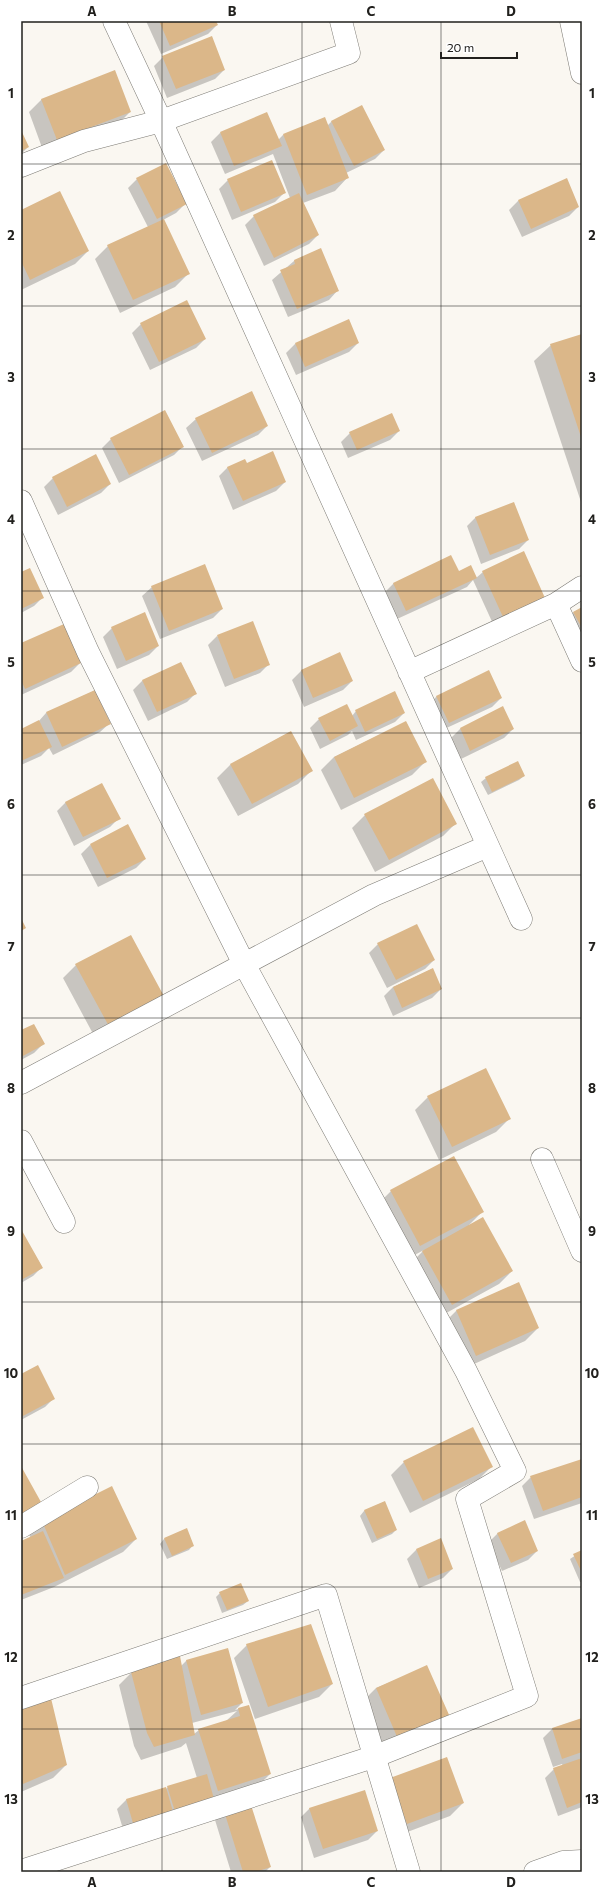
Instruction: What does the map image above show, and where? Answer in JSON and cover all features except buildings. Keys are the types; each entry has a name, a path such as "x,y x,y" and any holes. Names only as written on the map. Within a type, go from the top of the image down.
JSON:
{"street":[{"path":"114,21 161,121 521,919"},
{"path":"21,166 84,141 161,121 349,53 341,21"},
{"path":"575,29 582,73"},
{"path":"21,501 88,652 244,964 466,1371 514,1471 467,1499 527,1696 376,1756 21,1871"},
{"path":"409,672 556,604 582,587"},
{"path":"556,604 582,661"},
{"path":"21,1083 374,895 488,846"},
{"path":"21,1141 64,1222"},
{"path":"542,1160 582,1251"},
{"path":"21,1527 88,1487"},
{"path":"21,1698 326,1595 376,1756 409,1872"},
{"path":"535,1872 563,1862 582,1862"}]}
